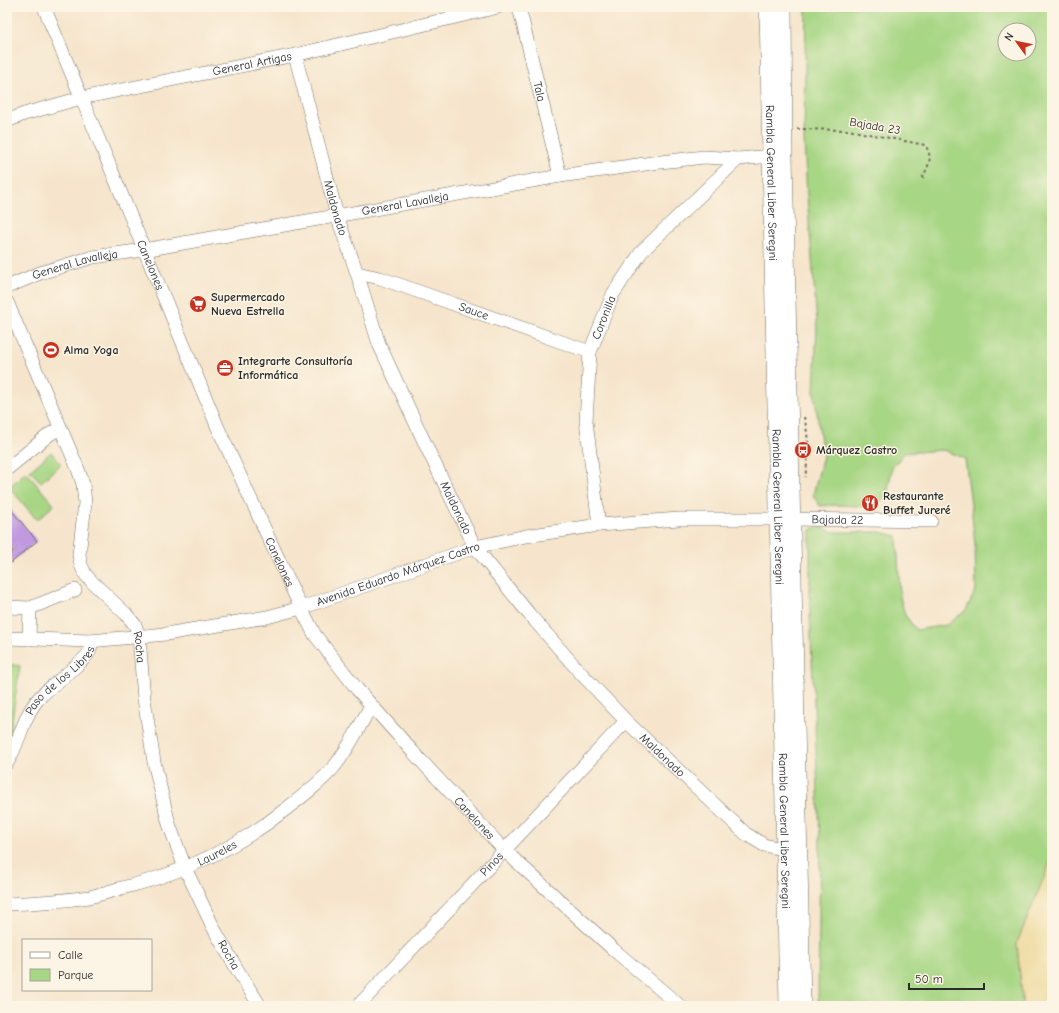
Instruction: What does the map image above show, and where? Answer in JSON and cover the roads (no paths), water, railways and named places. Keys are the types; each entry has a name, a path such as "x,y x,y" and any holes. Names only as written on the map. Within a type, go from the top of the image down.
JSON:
{"main road":[{"name":"Rambla General Liber Seregni","path":"768,7 771,156 802,1006"},
{"name":"Rambla General Liber Seregni","path":"783,7 786,850 788,1006"}],"street":[{"name":"Canelones","path":"44,7 218,428 301,608 315,635 371,705 505,851 614,950 680,1006"},
{"name":"General Artigas","path":"7,121 24,114 81,98 295,55 498,7"},
{"name":"Tala","path":"519,7 560,176"},
{"name":"Maldonado","path":"295,55 337,216 357,273 379,344 475,547 578,670 626,721 746,834 764,845 786,850"},
{"name":"General Lavalleja","path":"7,288 40,273 93,257 144,250 560,176 652,162 696,158 738,159 771,156"},
{"name":"Coronilla","path":"599,525 586,421 590,352 613,294 642,251 738,159"},
{"name":"Sauce","path":"357,273 380,278 590,352"},
{"name":"Rocha","path":"7,302 83,484 85,503 79,555 81,565 85,574 92,582 131,619 139,636 144,699 154,762 169,824 185,868 214,929 260,1006"},
{"path":"7,469 50,434 60,428"},
{"name":"Avenida Eduardo Márquez Castro","path":"7,638 90,641 166,634 244,621 301,608 475,547 526,536 599,525 679,519 785,519"},
{"name":"Bajada 22","path":"785,519 931,521"},
{"path":"7,607 30,608 75,590"},
{"path":"29,639 30,608"},
{"name":"Paso de los Libres","path":"7,763 32,707 45,692 84,658 90,650 90,641"},
{"name":"Laureles","path":"7,904 46,902 90,897 140,884 185,868 230,848 266,826 313,789 334,767 352,742 371,705"},
{"name":"Pinos","path":"358,1006 626,721"}],"place":[{"name":"Supermercado Nueva Estrella","path":"198,304"},
{"name":"Alma Yoga","path":"51,350"},
{"name":"Integrarte Consultoría Informática","path":"225,368"},
{"name":"Márquez Castro","path":"803,450"},
{"name":"Restaurante Buffet Jureré","path":"870,503"}]}
